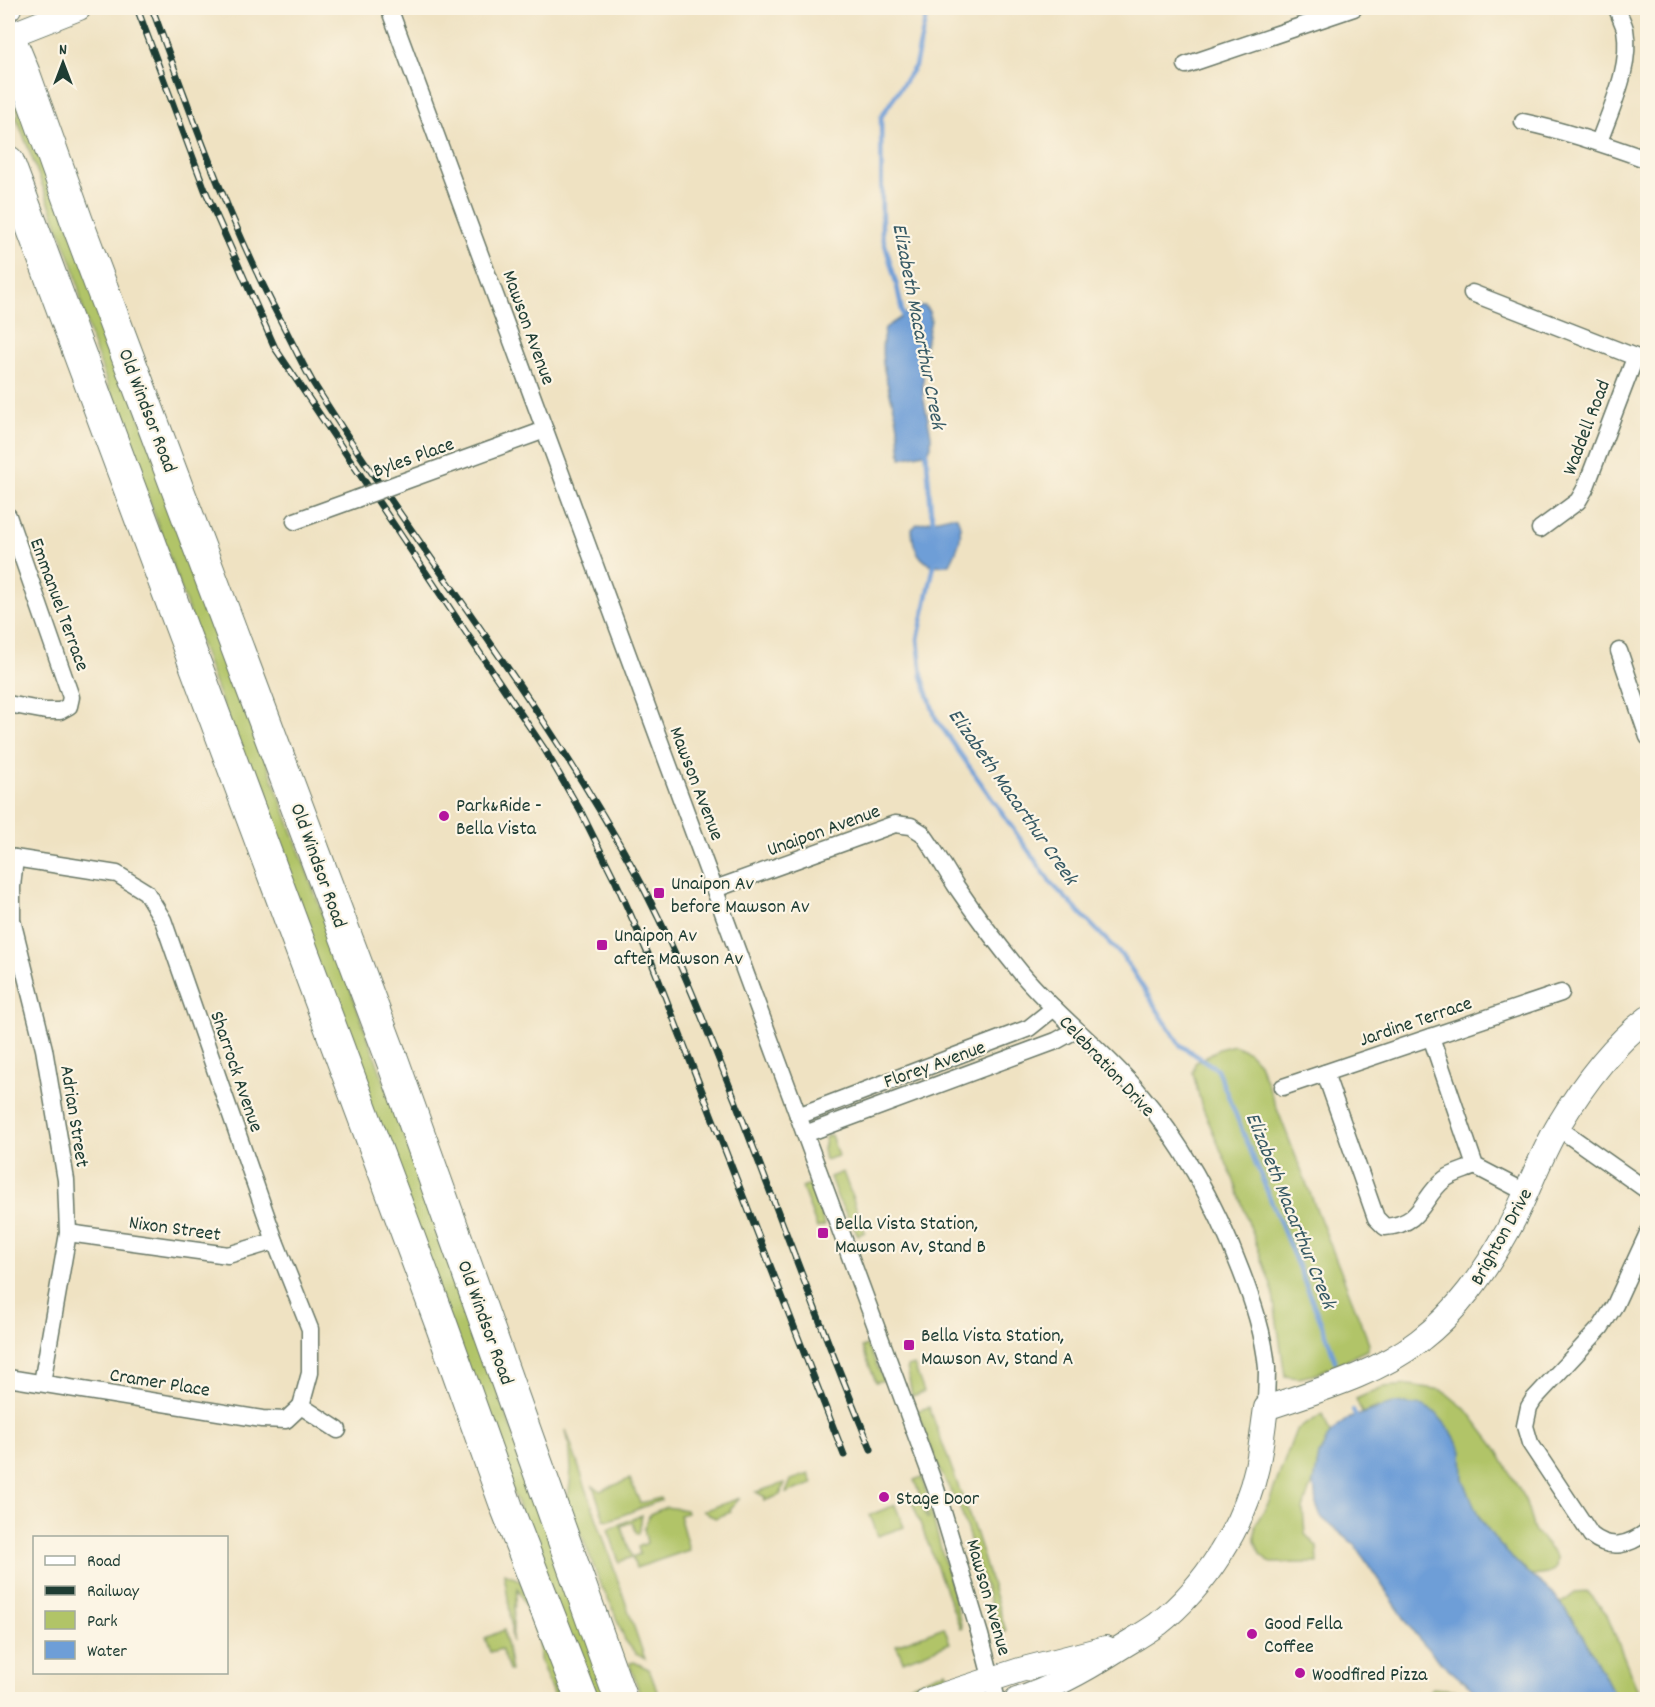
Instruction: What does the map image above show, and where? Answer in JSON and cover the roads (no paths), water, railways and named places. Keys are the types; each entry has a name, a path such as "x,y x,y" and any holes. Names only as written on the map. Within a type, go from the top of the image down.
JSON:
{"highway":[{"name":"Old Windsor Road","path":"8,36 393,1062 621,1700"},
{"path":"8,162 432,1299 507,1508 582,1700"}],"street":[{"path":"8,36 79,8"},
{"name":"Mawson Avenue","path":"389,8 936,1489 994,1689"},
{"path":"1186,65 1354,8"},
{"path":"1599,142 1619,84 1626,49 1625,29 1617,8"},
{"path":"1523,122 1599,142 1647,160"},
{"path":"1472,293 1641,360"},
{"name":"Waddell Road","path":"1540,529 1578,501 1641,360"},
{"name":"Byles Place","path":"295,521 545,430"},
{"name":"Emmanuel Terrace","path":"8,516 71,697 69,706 60,711 46,711 8,704"},
{"path":"1619,651 1647,737"},
{"name":"Unaipon Avenue","path":"715,889 895,824 911,826"},
{"name":"Celebration Drive","path":"911,826 930,844 972,909 1024,976 1136,1089 1167,1129 1194,1170 1227,1234 1252,1298 1262,1334 1267,1367 1266,1408 1257,1469 1228,1541 1206,1574 1184,1600 1158,1623 1076,1676 1017,1700"},
{"name":"Adrian Street","path":"11,857 12,920 44,1049 66,1180 68,1233 42,1383"},
{"name":"Sharrock Avenue","path":"11,857 117,874 146,892 163,920 275,1241 310,1329 310,1372 302,1406"},
{"name":"Jardine Terrace","path":"1283,1087 1560,993"},
{"name":"Florey Avenue","path":"798,1116 1029,1028 1054,1008"},
{"name":"Brighton Drive","path":"1266,1408 1345,1382 1386,1363 1420,1341 1467,1296 1507,1231 1557,1127 1600,1064 1647,1018"},
{"name":"Florey Avenue","path":"805,1134 1056,1041 1076,1030"},
{"path":"1431,1037 1475,1166 1525,1192"},
{"path":"1325,1073 1376,1218 1385,1227 1399,1226 1423,1208 1445,1179 1475,1166"},
{"path":"1557,1127 1647,1191"},
{"name":"Nixon Street","path":"68,1233 228,1255 275,1241"},
{"path":"1647,1233 1610,1313 1594,1337 1534,1399 1526,1416 1525,1426 1530,1443 1591,1535 1597,1540 1612,1545 1630,1542 1647,1531"},
{"name":"Cramer Place","path":"8,1378 262,1419 286,1420 302,1406"},
{"path":"302,1406 338,1430"},
{"name":"Celebration Drive","path":"927,1700 994,1689 1129,1642"}],"water":[{"path":"918,306 925,306 931,320 925,348 923,396 931,446 928,452 901,458 897,420 883,361 883,340 885,328"},
{"path":"951,516 957,517 960,535 958,547 950,564 934,565 927,562 914,546 912,529 917,524"},
{"path":"1395,1403 1424,1406 1436,1413 1451,1431 1462,1451 1463,1479 1479,1517 1497,1542 1523,1569 1553,1593 1583,1635 1613,1693 1610,1699 1484,1699 1436,1658 1415,1634 1355,1545 1321,1517 1316,1504 1314,1483 1319,1455 1330,1434 1347,1419"}],"waterway":[{"name":"Elizabeth Macarthur Creek","path":"904,321 882,234 881,117 915,66 928,8"},
{"name":"Elizabeth Macarthur Creek","path":"926,448 931,511 935,526"},
{"name":"Elizabeth Macarthur Creek","path":"935,561 918,639 922,676 936,719 1051,883 1124,958 1180,1045 1217,1069 1335,1361"},
{"name":"Elizabeth Macarthur Creek","path":"1353,1411 1358,1421"}],"railway":[{"path":"137,8 205,190 275,348 545,750 581,812 616,882 652,963 844,1455"},
{"path":"152,8 228,207 308,374 393,503 559,744 649,898 712,1041 871,1449"}],"place":[{"name":"Park&Ride - Bella Vista","path":"444,816"},
{"name":"Unaipon Av before Mawson Av","path":"659,893"},
{"name":"Unaipon Av after Mawson Av","path":"602,945"},
{"name":"Bella Vista Station, Mawson Av, Stand B","path":"823,1233"},
{"name":"Bella Vista Station, Mawson Av, Stand A","path":"909,1345"},
{"name":"Stage Door","path":"884,1497"},
{"name":"Good Fella Coffee","path":"1252,1634"},
{"name":"Woodfired Pizza","path":"1300,1673"}]}
